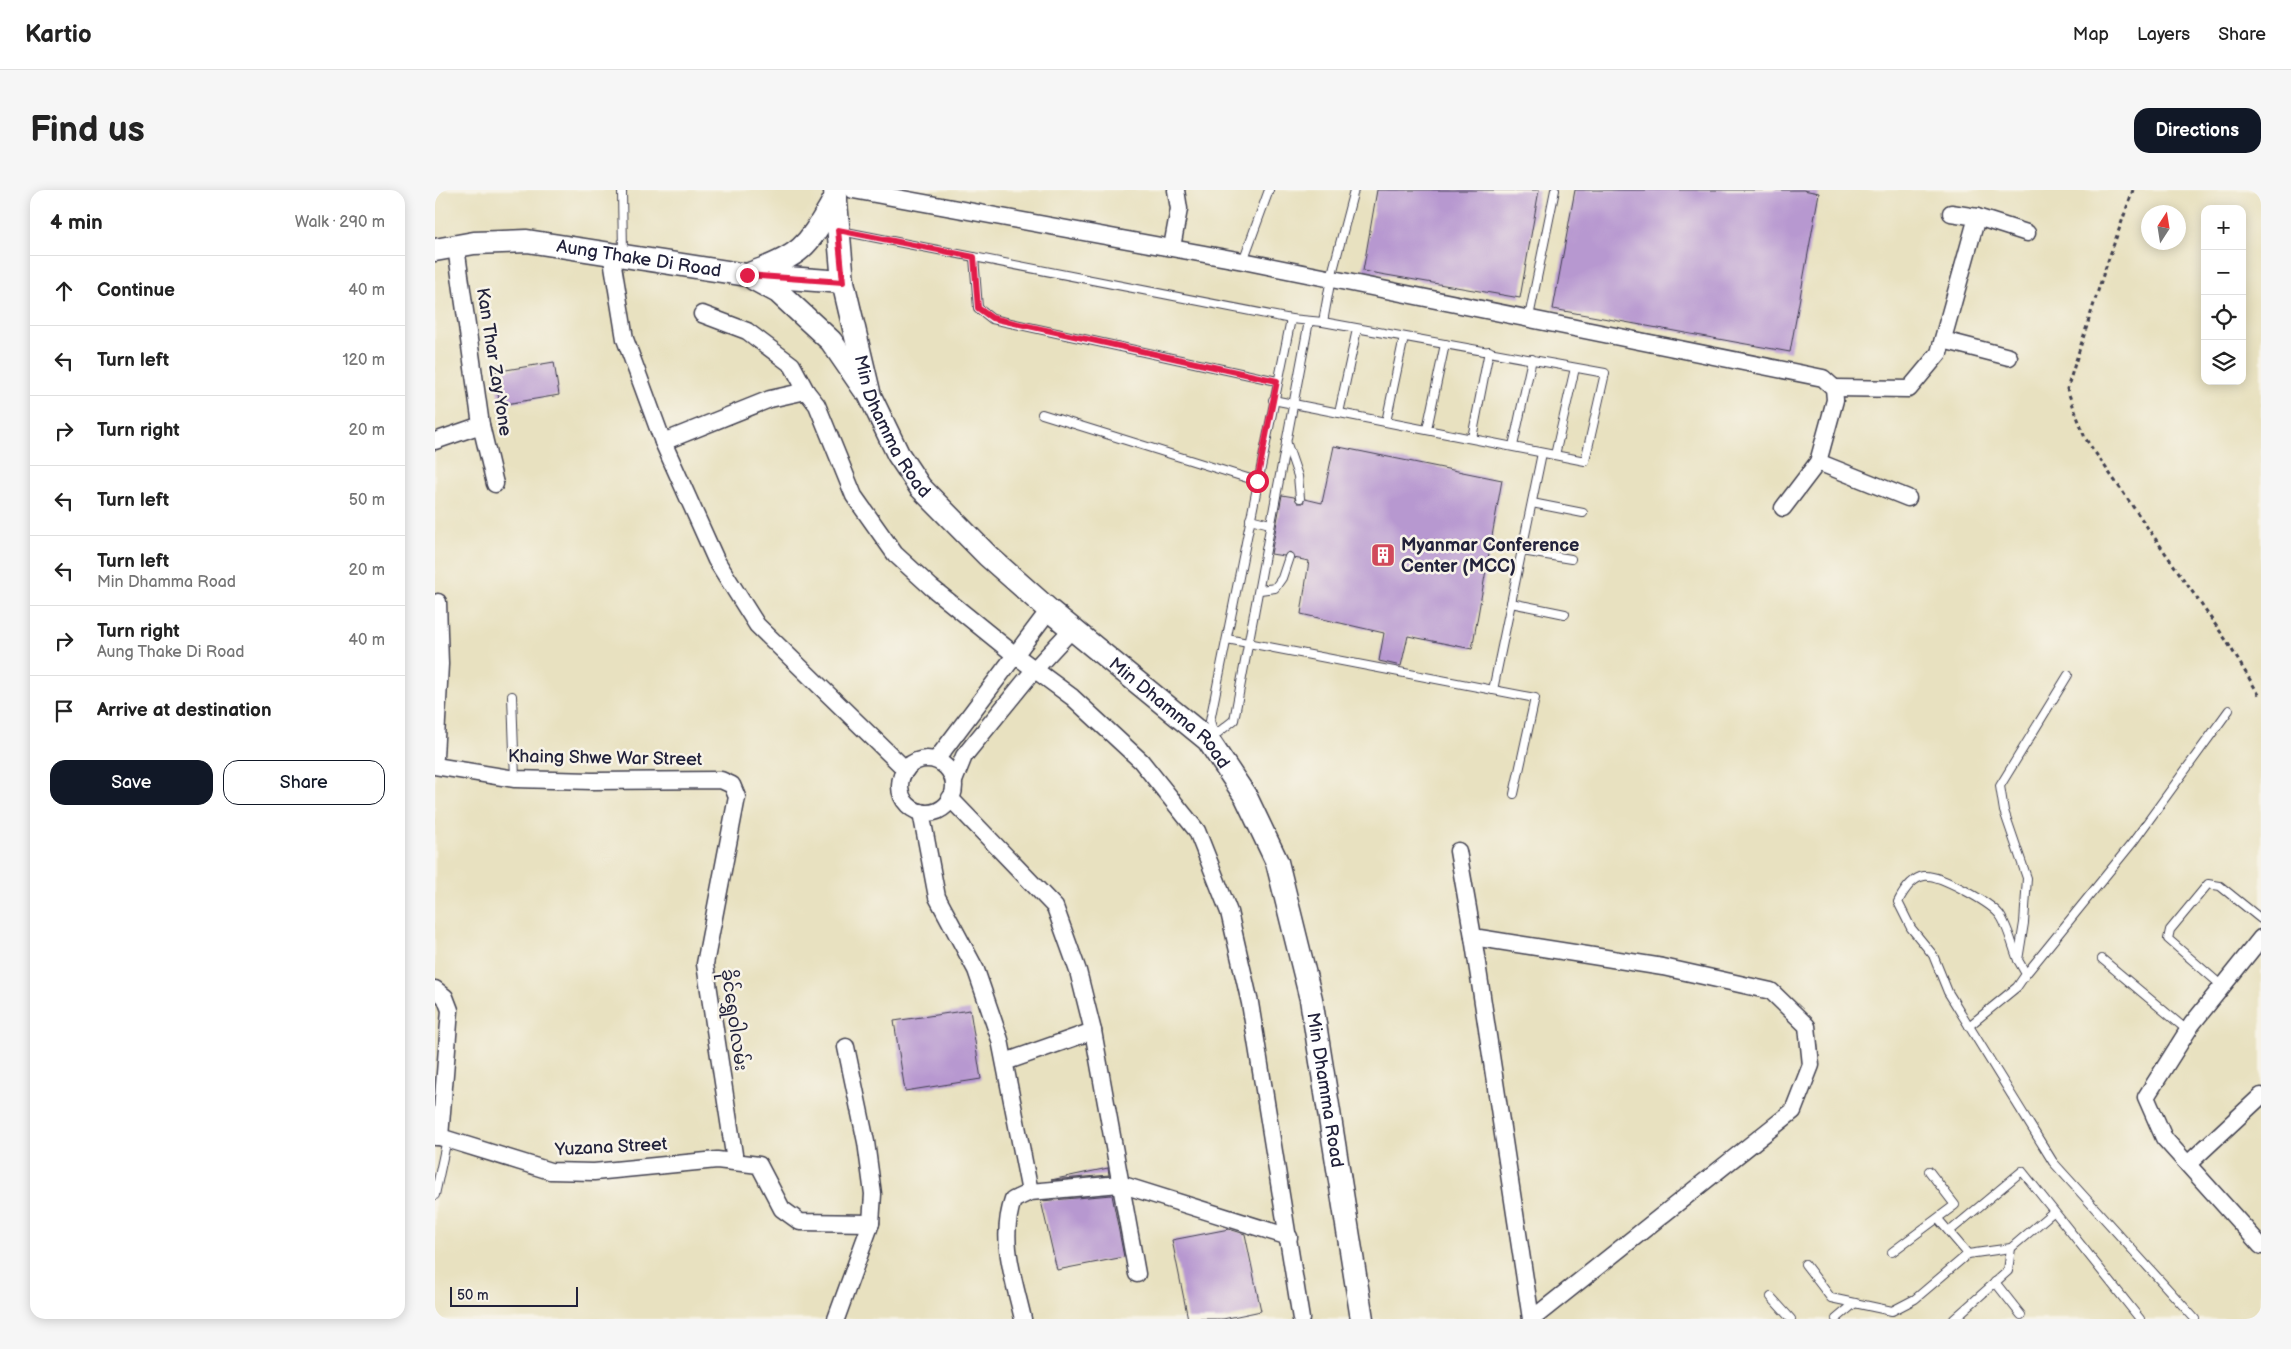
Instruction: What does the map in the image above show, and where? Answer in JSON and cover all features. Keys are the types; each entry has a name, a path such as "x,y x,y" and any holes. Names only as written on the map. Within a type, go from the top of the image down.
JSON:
{"main road":[{"name":"Min Dhamma Road","path":"841,192 838,230 843,282 870,396 899,454 919,487 988,556 1049,610 1208,740 1215,743 1246,797 1277,862 1311,999 1362,1319"},
{"path":"747,275 778,264 808,243 841,192"},
{"name":"Aung Thake Di Road","path":"446,248 527,241 747,275 843,282"},
{"path":"747,275 778,292 831,341 870,396"}],"street":[{"path":"1173,247 1179,209 1176,190"},
{"path":"841,192 1173,247 1529,317 1823,378 1834,388 1909,389 1939,353 1977,217"},
{"path":"1951,213 1977,217 2027,233"},
{"name":"Kan Thar Zay Yone","path":"446,248 481,425 495,484"},
{"path":"617,254 625,339 663,442 716,560 757,625 905,770"},
{"path":"702,314 747,331 792,365 806,391 817,405 854,496 895,554 931,587 1033,670 1071,697 1141,761 1197,831 1229,912 1250,1003 1301,1319"},
{"path":"1943,340 2009,357"},
{"path":"1783,508 1818,462 1835,400 1834,388"},
{"path":"663,442 771,399 806,391"},
{"path":"435,441 481,425"},
{"path":"1818,462 1907,498"},
{"path":"435,757 439,664 438,602"},
{"path":"936,760 1049,610"},
{"path":"954,781 950,772 936,760 919,760 905,770 902,778 902,795 906,803 921,812 931,812 945,808 954,788 954,781 964,756 1033,670 1073,628"},
{"name":"Khaing Shwe War Street","path":"435,766 515,779"},
{"name":"ခိုင်ရွှေဝါလမ်း","path":"515,779 592,781 721,780 732,785 737,796 705,964 735,1161"},
{"path":"950,798 1055,907 1078,971 1093,1031 1137,1274"},
{"path":"921,812 937,897 976,970 1000,1040 1030,1192"},
{"path":"1458,851 1473,936 1531,1319 1793,1111 1811,1065 1807,1026 1771,991 1663,967 1473,936"},
{"path":"2261,938 2188,1031 2146,1097 2164,1138 2261,1246"},
{"path":"435,989 445,997 450,1010 441,1138"},
{"path":"1005,1062 1093,1031"},
{"path":"836,1319 871,1223 873,1194 866,1142 846,1047"},
{"path":"2188,1164 2261,1096"},
{"name":"Yuzana Street","path":"441,1138 550,1171 594,1172 717,1160 735,1161"},
{"path":"735,1161 759,1164 782,1209 800,1222 871,1223"},
{"path":"1023,1319 1006,1240 1007,1218 1013,1200 1030,1192 1120,1184 1289,1237"}],"lane":[{"path":"617,254 622,190"},
{"path":"1243,261 1269,190"},
{"path":"1323,322 1331,278 1354,190"},
{"path":"1529,317 1555,190"},
{"path":"838,230 1291,319 1323,322 1605,373 1585,461 1427,429 1292,406 1273,400"},
{"path":"974,257 978,308 992,318 1277,381"},
{"path":"1215,743 1210,722 1273,400 1291,319"},
{"path":"1215,743 1234,720 1260,590 1270,524 1309,321"},
{"path":"1339,413 1357,329"},
{"path":"1386,422 1404,337"},
{"path":"1427,429 1445,344"},
{"path":"1472,438 1489,351"},
{"path":"1513,446 1532,359"},
{"path":"1555,455 1575,368"},
{"path":"1042,414 1257,481"},
{"path":"1286,441 1298,476 1300,498"},
{"path":"1493,690 1542,452"},
{"path":"1532,503 1583,513"},
{"path":"1250,518 1270,524"},
{"path":"1522,551 1571,559"},
{"path":"1260,590 1275,588 1282,578 1289,556"},
{"path":"1511,603 1565,614"},
{"path":"1227,638 1248,644 1535,698 1514,794"},
{"path":"2018,960 2024,923 2027,878 2004,811 1999,786 2068,674"},
{"path":"512,696 515,779"},
{"path":"1969,1026 2017,987 2133,842 2229,710"},
{"path":"2026,974 2018,960 1999,914 1973,895 1933,876 1923,876 1904,889 1898,902 1911,928 1933,955 1948,992 2053,1162 2195,1319"},
{"path":"2222,986 2168,939 2170,930 2208,884 2221,886 2261,919"},
{"path":"2101,959 2188,1031"},
{"path":"435,1195 441,1138"},
{"path":"1892,1252 1955,1205 1929,1171"},
{"path":"1950,1231 2022,1171 2140,1319"},
{"path":"1805,1264 1831,1298 1892,1311 1915,1299 1968,1254 2011,1248 2053,1212"},
{"path":"1938,1219 1968,1254"},
{"path":"1954,1319 2008,1271 2011,1248"},
{"path":"1995,1282 2021,1314"},
{"path":"1771,1297 1791,1319"},
{"path":"1836,1319 1855,1303"}],"path":[{"path":"2133,190 2067,389 2085,438 2226,640 2261,698"}],"building":[{"path":"1377,190 1539,190 1520,298 1363,271"},
{"path":"1575,190 1803,190 1819,193 1790,352 1553,309"},
{"path":"554,362 559,395 500,405 494,372"},
{"name":"Myanmar Conference Center (MCC)","path":"1334,446 1502,480 1472,649 1408,636 1401,666 1379,661 1384,633 1301,614 1309,561 1294,558 1290,552 1284,556 1271,554 1282,495 1294,497 1298,503 1303,503 1305,499 1322,503"},
{"path":"970,1010 981,1079 905,1091 894,1021"},
{"path":"1108,1168 1109,1175 1051,1180"},
{"path":"1112,1195 1124,1257 1057,1270 1041,1201"},
{"path":"1229,1229 1245,1234 1261,1311 1223,1319 1188,1319 1172,1240"}],"place":[{"name":"Myanmar Conference Center (MCC)","path":"1383,555"}],"route":[{"path":"747,275 843,282 838,230 974,257 978,308 992,318 1277,381 1257,481"}]}
